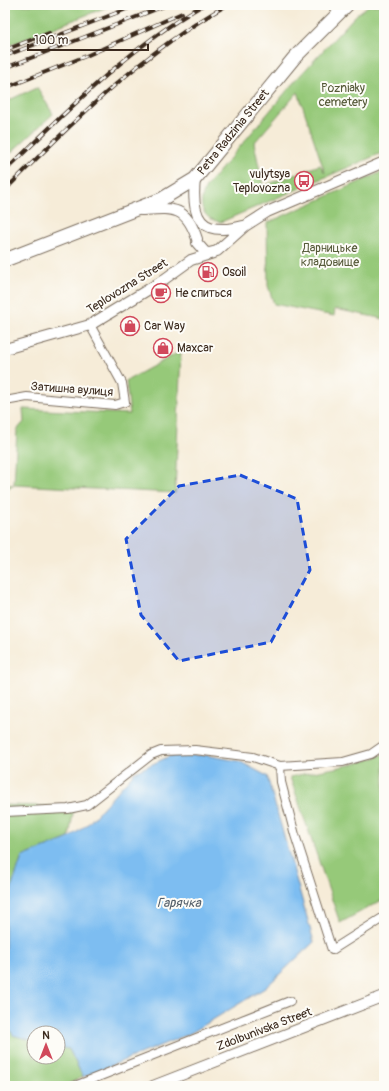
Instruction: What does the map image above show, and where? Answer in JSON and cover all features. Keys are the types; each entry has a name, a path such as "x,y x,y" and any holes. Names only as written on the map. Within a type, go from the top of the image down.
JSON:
{"main road":[{"name":"Petra Radzinia Street","path":"5,260 135,210 174,193 195,179 294,58 348,5"}],"street":[{"path":"135,210 178,211 192,224 197,241 205,252 213,253 245,226 267,212 384,162"},
{"path":"195,179 194,206 199,218 222,236 222,246"},
{"path":"191,260 201,231 212,228 232,229 245,226"},
{"name":"Teplovozna Street","path":"5,349 90,325 159,283 191,260 213,253"},
{"name":"Затишна вулиця","path":"5,401 27,397 115,405 125,402 122,383 90,325"},
{"path":"5,812 68,809 87,805 151,755 161,751 195,750 253,757 280,766 343,762 371,754 384,745"},
{"path":"280,766 281,782 295,835 332,950 384,917"},
{"name":"Zdolbunivska Street","path":"153,1086 384,996"},
{"path":"75,1086 290,1001"}],"highlighted area":[{"path":"240,475 297,499 310,570 271,642 179,661 141,615 126,539 179,486"}],"green space":[{"path":"5,5 112,5 5,47"},
{"name":"Pozniaky cemetery","path":"369,5 384,5 384,152 221,222 209,218 203,210 202,205 203,194 206,187 295,81 356,15","holes":["298,92 325,173 320,165 263,186 254,143"]},
{"path":"37,87 53,114 5,158 5,102"},
{"name":"Дарницьке кладовище","path":"384,171 384,319 335,309 334,316 274,304 268,286 267,223"},
{"path":"181,351 175,493 14,485 17,430 24,422 23,409 130,414 126,381"},
{"path":"5,485 14,485 5,490"},
{"path":"384,754 384,899 340,923 290,777 350,765"},
{"path":"5,805 74,807 69,838 22,857 5,913"},
{"path":"5,1021 13,1035 26,1039 26,1065 66,1065 66,1048 69,1049 83,1077 63,1086 5,1086"}],"water":[{"name":"Гарячка","path":"205,755 239,761 267,776 314,942 265,988 191,1033 83,1077 69,1049 66,1048 66,1025 26,1025 26,1039 13,1035 5,1021 5,913 13,883 22,857 69,838 88,824 135,772 170,756"}],"railway":[{"path":"5,56 137,5"},
{"path":"5,68 167,5"},
{"path":"5,171 75,103 124,61 149,41 203,5"},
{"path":"5,190 57,138 137,67 195,24 227,5"},
{"path":"5,88 86,56 182,13"},
{"path":"5,50 49,33"}],"place":[{"name":"vulytsya Teplovozna","path":"304,181"},
{"name":"Osoil","path":"208,272"},
{"name":"Не спиться","path":"161,293"},
{"name":"Car Way","path":"130,326"},
{"name":"Maxcar","path":"163,348"}]}
